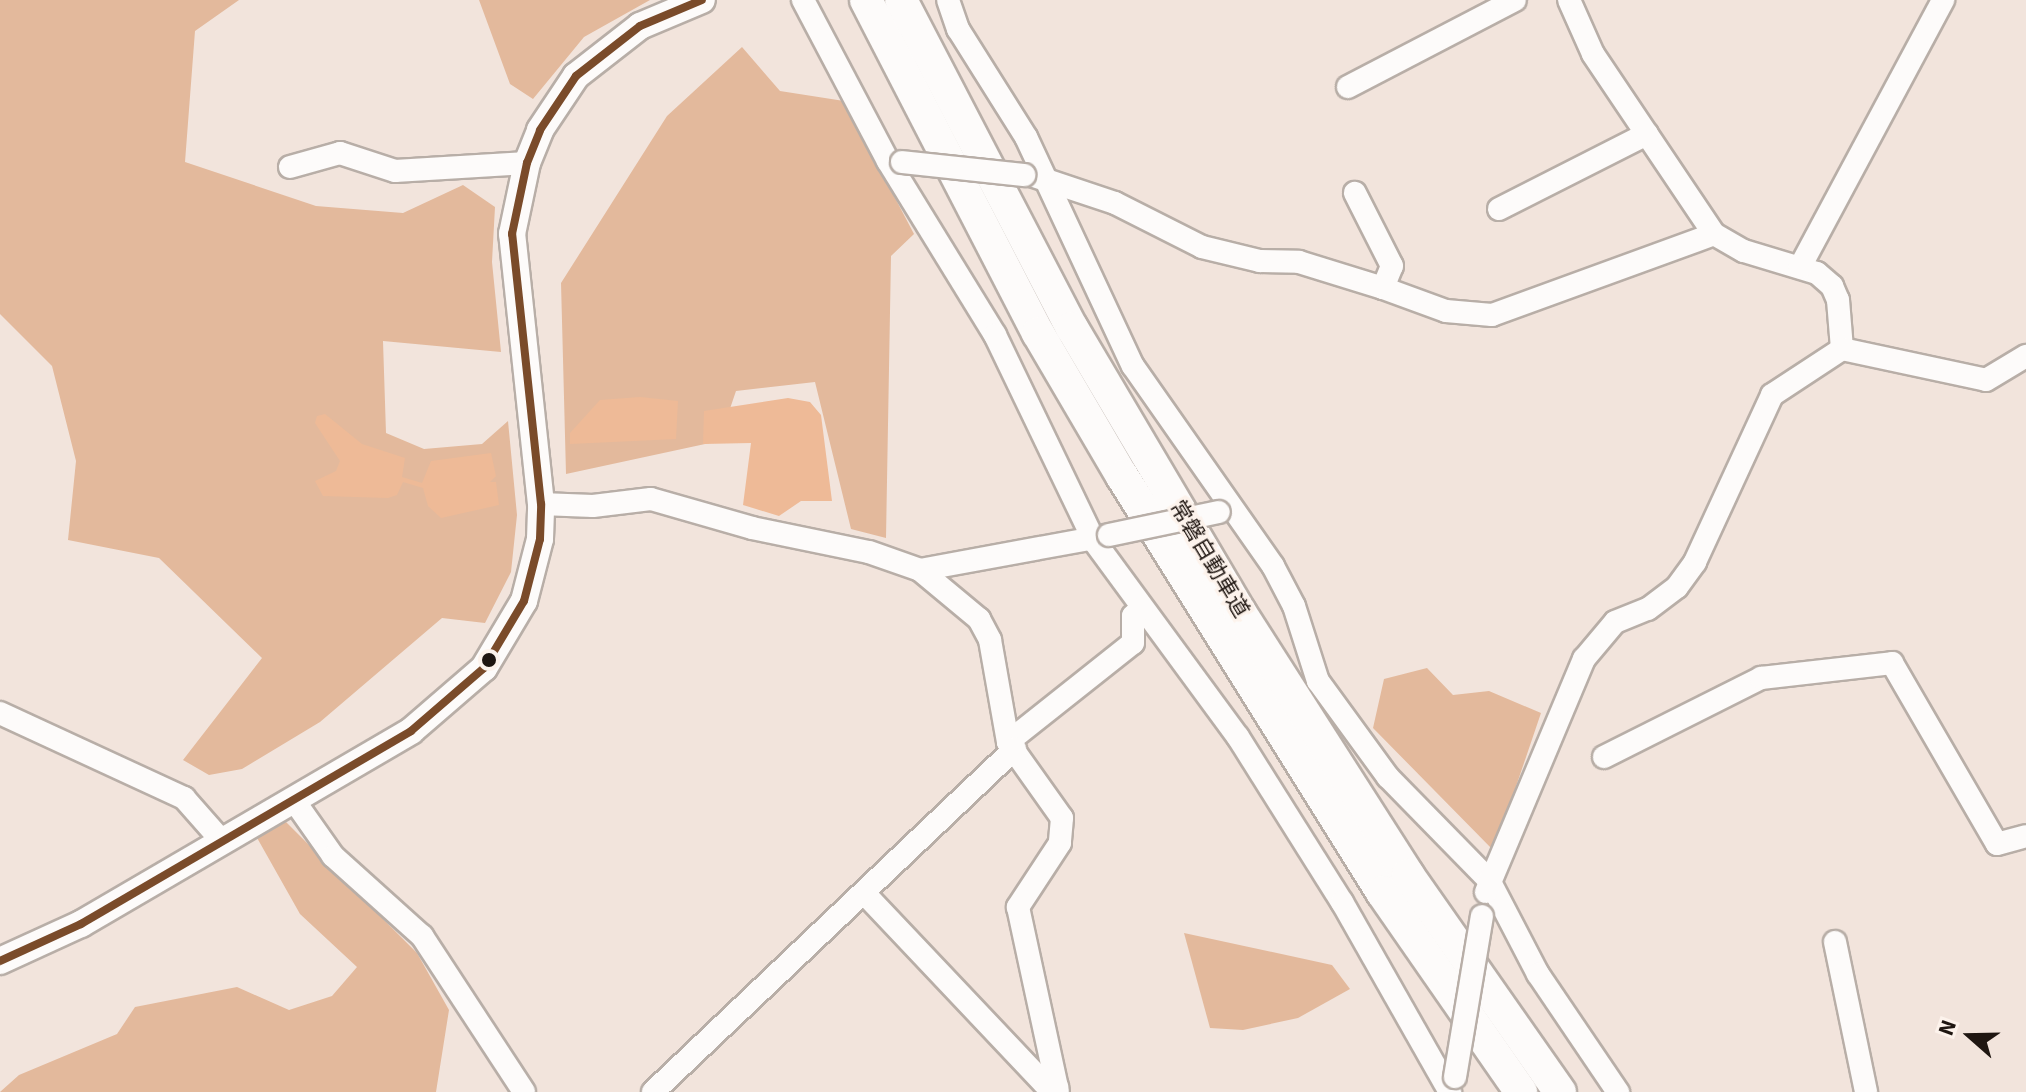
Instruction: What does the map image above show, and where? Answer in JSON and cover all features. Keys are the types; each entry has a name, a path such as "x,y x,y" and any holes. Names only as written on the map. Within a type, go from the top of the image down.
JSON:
{"highway":[{"name":"常磐自動車道","path":"866,0 1016,292 1130,489 1373,879 1521,1092"},
{"name":"常磐自動車道","path":"901,0 1072,328 1240,612 1408,875 1560,1092"}],"main road":[{"path":"0,961 81,924 411,731 484,668 524,601 537,557 541,504 512,234 527,163 540,130 576,76 640,26 702,0"}],"street":[{"path":"803,0 995,335 1101,538 1142,608 1238,737 1342,902 1452,1087"},
{"path":"948,0 958,29 1026,137 1034,176 1133,366 1226,510 1287,592 1318,681 1388,777 1489,880 1538,974 1618,1092"},
{"path":"1348,87 1515,0"},
{"path":"1569,0 1593,54 1714,234 1744,251 1800,267 1832,286 1838,300 1842,349"},
{"path":"1800,267 1943,0"},
{"path":"1499,209 1647,134"},
{"path":"290,167 340,153 395,171 527,163"},
{"path":"895,162 1034,176 1115,203 1202,247 1260,261 1299,262 1446,311 1492,315 1714,234"},
{"path":"1355,193 1392,266 1383,288"},
{"path":"1452,1087 1489,880 1584,659 1615,622 1648,609 1677,587 1695,562 1772,395 1842,349 1971,379 1986,380 2021,364"},
{"path":"541,504 593,506 651,499 752,528 869,552 920,570 979,619 990,640 1011,746 1062,818 1064,830 1018,907 1055,1090"},
{"path":"920,570 1101,538 1226,510"},
{"path":"653,1092 865,894 1011,746 1133,643 1133,616 1142,608"},
{"path":"1604,757 1761,678 1892,663 1997,844 2026,836"},
{"path":"0,713 184,798 221,840"},
{"path":"293,799 333,856 422,936 524,1092"},
{"path":"865,894 1044,1083 1055,1090"},
{"path":"1835,942 1866,1092"}],"shaded area":[{"path":"0,0 239,0 195,31 185,162 316,206 403,213 463,185 495,207 492,262 501,352 383,341 386,433 424,449 482,444 508,421 517,515 511,572 485,623 442,618 320,722 242,769 209,775 183,760 262,658 159,558 68,540 76,461 52,366 0,314"},
{"path":"479,0 650,0 584,37 533,99 510,84"},
{"path":"742,47 780,91 844,101 914,234 891,256 886,538 851,529 815,382 736,391 719,441 566,474 561,283 667,116"},
{"path":"640,397 678,401 676,439 570,444 570,433 600,400"},
{"path":"788,398 810,402 821,415 832,501 801,501 779,516 743,505 751,443 703,444 704,411"},
{"path":"325,414 362,444 405,458 402,477 422,483 431,461 491,453 496,476 490,482 496,482 499,505 441,518 428,506 423,488 403,482 397,495 388,498 323,496 315,481 336,471 340,461 315,423 317,416"},
{"path":"1427,668 1453,695 1489,691 1541,713 1494,851 1373,728 1384,679"},
{"path":"286,822 417,953 449,1010 436,1092 0,1092 19,1075 117,1034 135,1007 237,987 289,1010 332,996 357,967 300,914 256,836"},
{"path":"1184,933 1332,965 1350,989 1298,1018 1243,1030 1210,1028"}],"transit line":[{"path":"0,961 81,924 411,731 484,668 524,601 540,539 541,504 512,234 527,163 540,130 576,76 640,26 702,0"}]}
